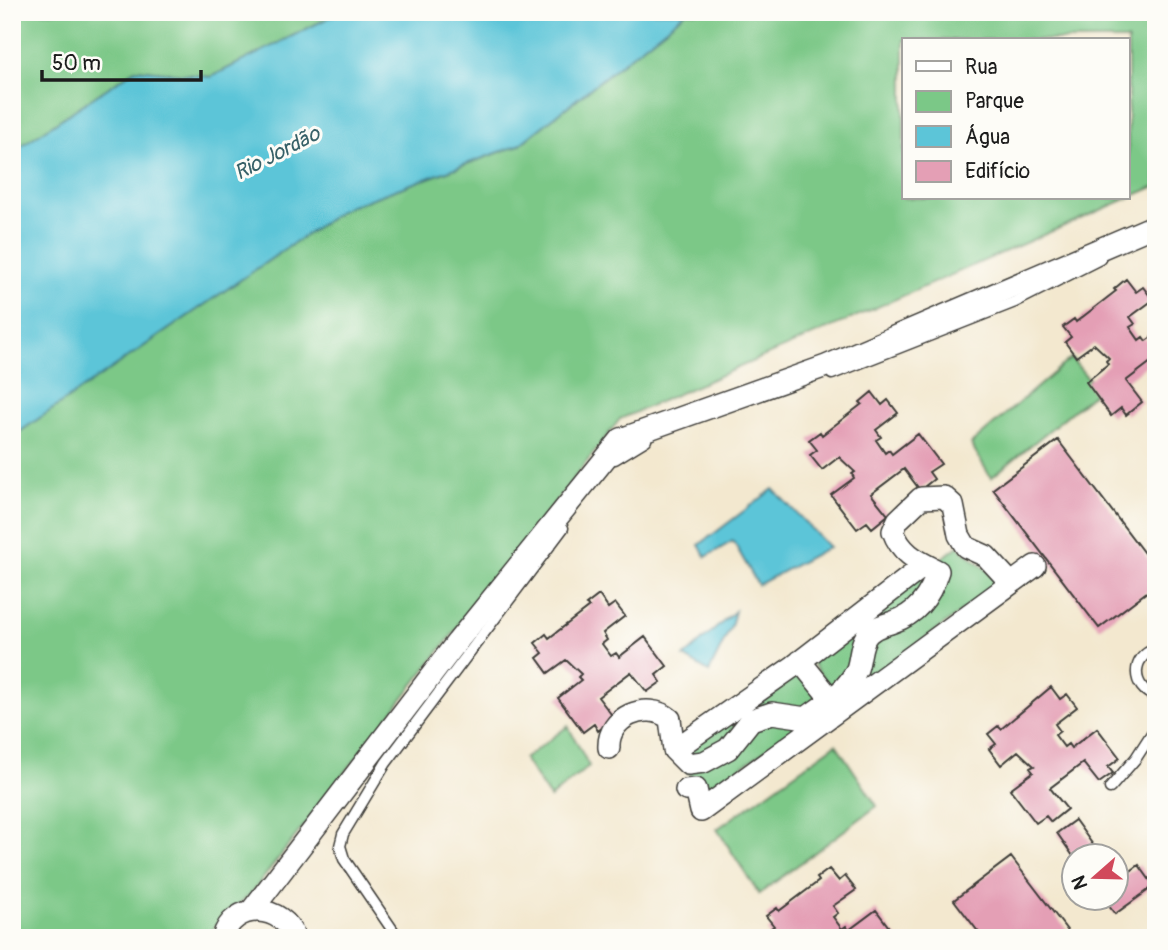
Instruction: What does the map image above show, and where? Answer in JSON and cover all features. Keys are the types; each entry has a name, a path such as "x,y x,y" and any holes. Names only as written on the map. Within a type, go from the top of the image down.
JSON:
{"street":[{"path":"223,938 231,922 252,910 457,642 621,439 826,366 1156,225"},
{"path":"609,748 608,734 613,726 645,710 660,711 670,719 674,750 688,764 704,762 728,749 751,720 772,713 806,718 835,704 856,669 866,636 878,625 895,622 921,605 932,593 938,571 915,561 897,542 893,531 898,520 920,498 944,497 953,505 959,535 966,547 986,556 1010,582"},
{"path":"674,750 800,661 925,565"},
{"path":"686,790 696,789 701,811 835,704 1035,566"},
{"path":"800,661 835,704"},
{"path":"252,910 275,913 285,920 295,938"}],"lane":[{"path":"398,938 344,859 340,846 343,834 386,763 444,683 621,453 647,440 964,324 1068,277 1146,236 1156,238"},
{"path":"1156,649 1141,658 1136,668 1142,689 1156,696"},
{"path":"1110,788 1136,758 1156,727"}],"green space":[{"path":"12,12 340,12 211,77 136,69 12,152"},
{"path":"686,12 1156,12 1156,186 1130,197 1130,38 902,38 902,200 1124,200 620,419 250,895 223,916 207,938 12,938 12,437 345,208 519,145"},
{"path":"1071,358 1098,390 991,478 971,444"},
{"path":"958,546 1001,582 841,701 810,660"},
{"path":"798,668 826,708 705,792 674,756"},
{"path":"568,726 589,766 550,798 524,759"},
{"path":"836,744 877,806 759,894 717,829"}],"water":[{"name":"Rio Jordão","path":"340,12 686,12 519,145 345,208 12,437 12,152 136,69 211,77"},
{"path":"773,489 829,547 758,585 733,541 706,557 699,545"},
{"path":"735,611 731,627 709,672 684,657"}],"building":[{"path":"1126,279 1136,292 1143,287 1153,300 1130,317 1135,324 1130,327 1139,340 1143,337 1146,341 1156,334 1156,358 1126,381 1142,402 1126,415 1121,408 1111,416 1086,382 1108,364 1106,361 1109,358 1094,344 1076,357 1065,342 1071,337 1063,327 1074,319 1076,322 1116,291 1114,289"},
{"path":"872,392 882,405 888,400 898,413 876,430 881,437 876,440 885,453 889,450 892,454 918,434 941,464 929,472 934,479 920,490 904,469 871,494 888,515 872,528 867,522 857,529 831,495 854,478 852,474 855,472 839,457 822,470 810,455 817,450 809,440 820,432 822,435 862,404 860,402"},
{"path":"1058,440 1156,569 1156,585 1099,628 993,489"},
{"path":"599,595 608,608 615,603 625,616 603,633 607,640 602,644 611,656 616,653 619,657 645,637 667,666 656,675 661,682 647,692 631,672 598,697 614,718 598,731 594,724 583,732 558,698 581,680 578,677 581,674 566,660 548,673 537,658 543,653 535,643 546,634 549,638 589,607 586,605"},
{"path":"1051,687 1060,699 1067,694 1077,707 1055,724 1060,731 1055,735 1064,747 1068,744 1071,748 1097,728 1120,758 1108,767 1113,773 1099,783 1083,763 1050,788 1067,809 1051,822 1046,816 1036,823 1010,789 1033,772 1030,768 1034,766 1018,751 1001,765 989,749 996,744 988,734 998,726 1001,729"},
{"path":"1075,820 1091,842 1063,842 1057,833"},
{"path":"1011,857 1073,938 983,938 954,900"},
{"path":"1139,865 1154,886 1130,903 1130,871"},
{"path":"829,869 839,881 845,876 856,890 833,906 838,913 833,917 842,929 846,926 849,930 876,910 897,938 800,938 796,934 791,938 772,938 767,931 774,926 766,916 777,908 779,911 819,881 817,878"}]}
